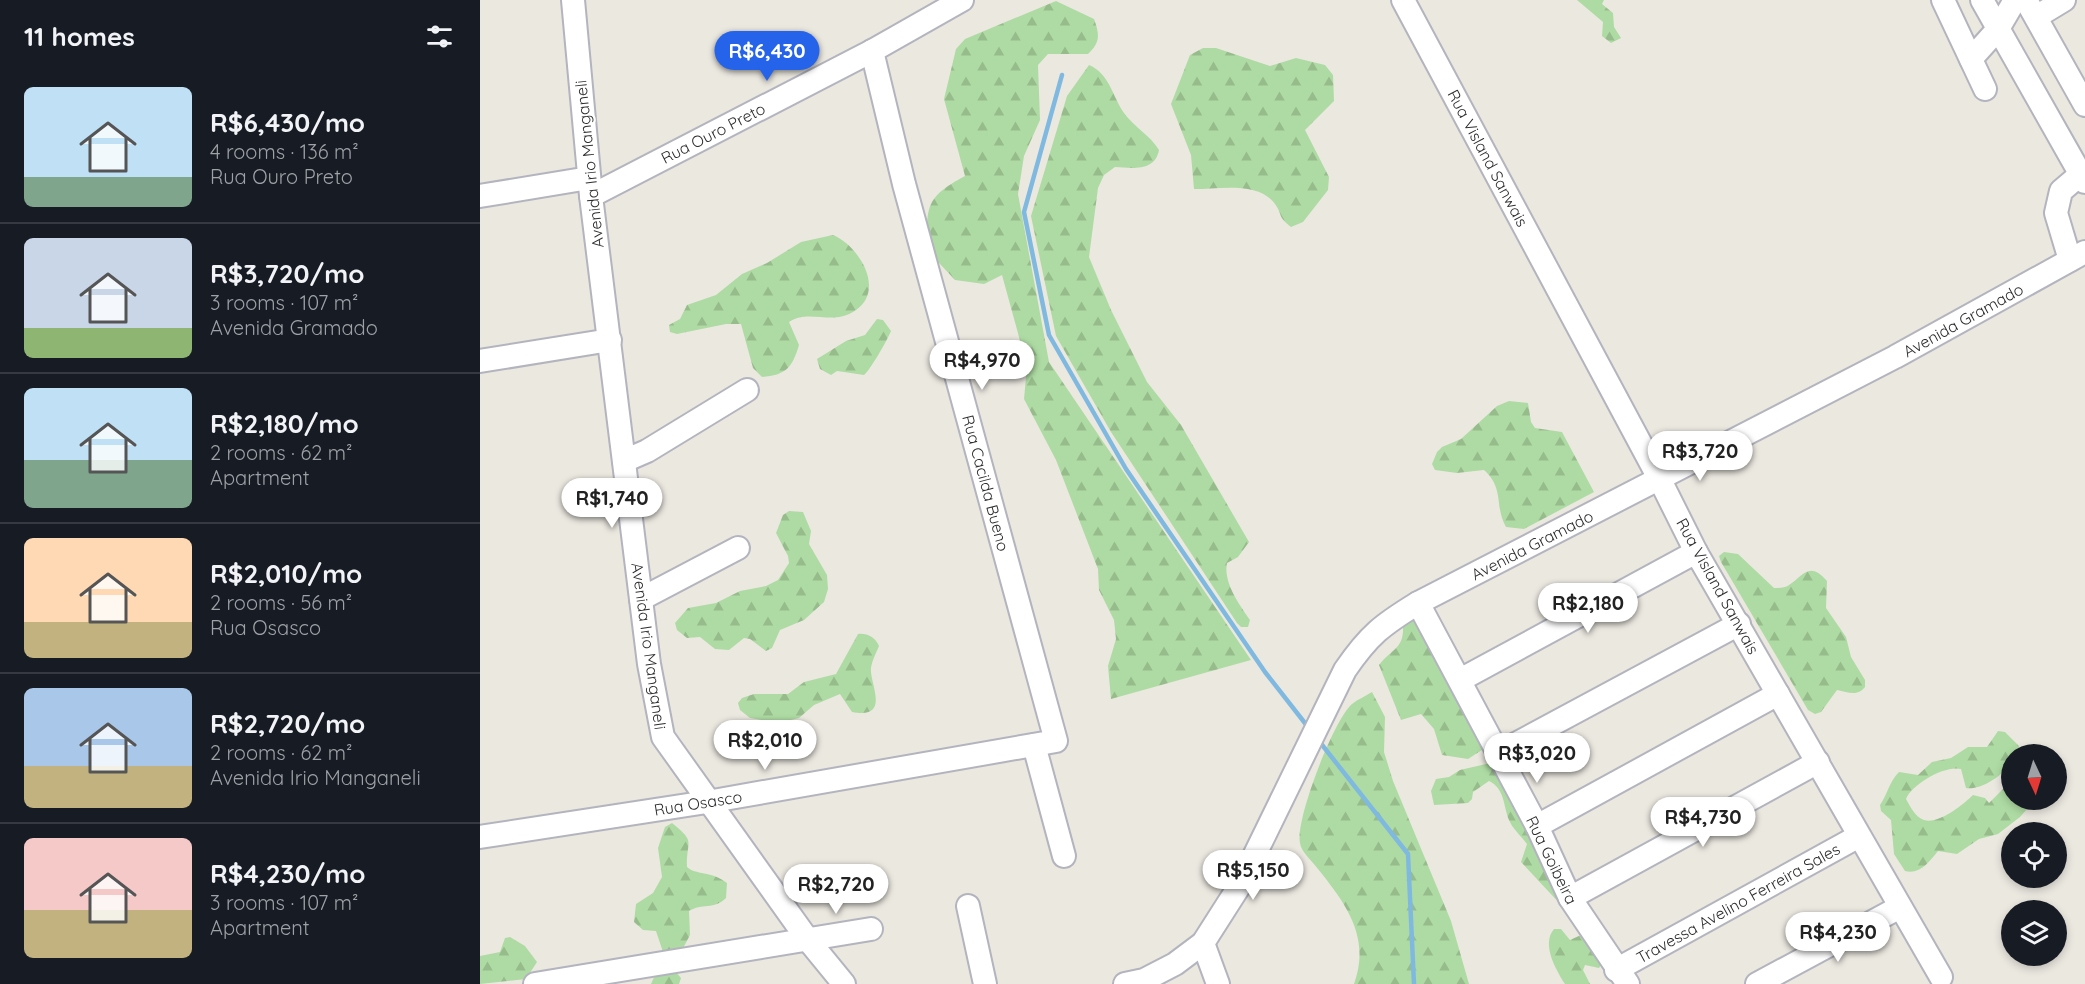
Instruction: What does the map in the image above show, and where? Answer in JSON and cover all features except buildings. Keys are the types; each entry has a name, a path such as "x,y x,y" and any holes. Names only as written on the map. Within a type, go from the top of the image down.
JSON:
{"street":[{"name":"Avenida Irio Manganeli","path":"573,0 590,187 649,664 663,737 707,802 808,940 844,984"},
{"name":"Rua Ouro Preto","path":"480,196 590,187 872,51 962,0"},
{"name":"Rua Visland Sanwais","path":"1403,0 1660,480 1696,552 1941,977"},
{"path":"1943,0 1985,89"},
{"path":"1982,0 2083,178 2061,191 2056,213 2078,256"},
{"path":"1971,59 1998,29 2015,0"},
{"path":"2064,0 2031,8 2085,105"},
{"name":"Rua Cacilda Bueno","path":"872,51 904,184 1056,741"},
{"name":"Avenida Gramado","path":"1125,984 1144,980 1175,964 1203,943 1239,885 1278,810 1308,743 1345,670 1367,639 1391,619 1895,357 2078,256"},
{"path":"480,361 610,340"},
{"path":"624,461 647,451 747,390"},
{"path":"641,599 738,548"},
{"path":"1460,680 1696,552"},
{"name":"Rua Goibeira","path":"1418,603 1537,826 1570,898 1622,977"},
{"path":"1497,754 1739,624"},
{"path":"1537,826 1778,694"},
{"name":"Rua Osasco","path":"480,837 707,802 1056,741"},
{"path":"1034,745 1064,856"},
{"path":"1570,898 1818,762"},
{"name":"Travessa Avelino Ferreira Sales","path":"1622,977 1859,836"},
{"path":"968,906 985,984"},
{"path":"1757,984 1900,907"},
{"path":"535,984 871,929"},
{"path":"1203,943 1218,984"}],"green space":[{"path":"1577,0 1604,0 1602,4 1613,13 1614,27 1621,38 1611,43 1602,36 1603,22"},
{"path":"1056,1 1094,19 1098,34 1095,46 1088,54 1048,54 1038,65 1040,120 1024,156 1018,194 1049,362 1251,660 1111,699 1108,666 1116,639 1114,620 1099,590 1098,569 1056,460 1024,399 1027,366 1002,275 984,284 955,280 926,249 928,213 935,197 965,176 944,99 956,49 965,39"},
{"path":"1203,48 1216,48 1270,66 1296,58 1325,65 1333,75 1334,101 1305,130 1329,177 1328,190 1303,222 1291,227 1282,218 1275,204 1259,192 1238,188 1194,189 1191,155 1171,104 1190,55"},
{"path":"1089,65 1102,74 1124,113 1159,150 1157,157 1148,165 1135,168 1115,167 1104,175 1098,188 1089,257 1111,310 1147,382 1181,425 1249,542 1238,557 1227,563 1226,571 1233,593 1250,620 1248,627 1241,627 1237,623 1111,432 1056,336 1031,216 1067,96"},
{"path":"833,235 842,240 859,258 865,268 869,291 865,301 847,315 830,318 805,317 789,322 799,345 791,365 782,372 762,377 753,368 741,324 726,324 677,334 670,332 669,325 680,319 687,305 716,295 742,274 767,263 801,242"},
{"path":"877,319 883,320 891,331 864,375 837,371 831,375 820,369 817,359 846,341 865,335"},
{"path":"1509,401 1528,403 1531,422 1535,428 1562,432 1594,492 1524,529 1506,527 1500,512 1495,484 1484,470 1457,473 1435,470 1432,464 1442,447 1461,439 1497,406"},
{"path":"789,511 803,512 811,531 809,544 827,575 828,589 824,602 804,620 780,630 772,648 766,651 750,639 744,638 729,650 715,649 700,637 687,638 677,630 675,623 688,608 716,603 740,591 766,586 778,580 789,563 788,556 776,533 783,515"},
{"path":"1724,552 1738,554 1774,588 1787,586 1806,572 1811,571 1821,575 1827,581 1826,608 1846,637 1851,657 1865,680 1865,687 1856,693 1837,690 1821,712 1815,714 1808,710 1721,562 1719,556"},
{"path":"1412,618 1418,618 1485,748 1468,759 1442,755 1434,729 1421,714 1401,720 1379,665 1399,644 1403,627"},
{"path":"858,634 870,636 879,646 871,668 876,698 872,710 864,713 852,712 840,694 814,705 799,718 779,723 750,718 740,710 738,703 742,698 754,694 788,694 804,682 836,674"},
{"path":"1372,692 1385,717 1384,752 1393,781 1451,921 1469,984 1354,984 1359,951 1353,922 1338,895 1305,853 1300,843 1303,814 1326,749 1344,713 1352,704"},
{"path":"1998,731 2005,732 2017,744 2001,744 2001,773 1995,779 1980,786 1966,788 1961,769 1946,770 1922,782 1909,793 1906,799 1913,811 1924,820 1930,821 1950,813 1973,795 1985,798 1989,803 2001,791 2001,810 2026,810 2014,822 2001,822 2001,832 1998,834 1979,839 1957,854 1938,851 1920,869 1905,871 1894,854 1891,820 1881,811 1880,805 1893,780 1899,772 1918,775 1932,762 1951,758 1968,747 1987,747"},
{"path":"1499,761 1563,907 1521,862 1527,844 1510,823 1501,793 1494,784 1489,781 1473,792 1472,799 1468,803 1434,805 1431,791 1436,779 1449,777 1460,770"},
{"path":"672,823 687,839 687,867 727,883 726,898 721,902 689,911 690,935 680,954 663,952 656,931 643,930 634,922 636,904 653,893 662,877 658,848 665,827"},
{"path":"1554,929 1561,929 1570,940 1581,935 1603,962 1599,968 1585,965 1583,970 1590,984 1565,984 1549,949 1550,935"},
{"path":"510,937 525,946 537,962 526,979 480,984 480,956 500,952 505,938"},
{"path":"674,970 681,978 679,984 651,984 655,975"}],"waterway":[{"path":"1062,75 1024,212 1049,335 1126,469 1265,672 1308,727"},
{"path":"1319,741 1408,854 1414,984"}]}
